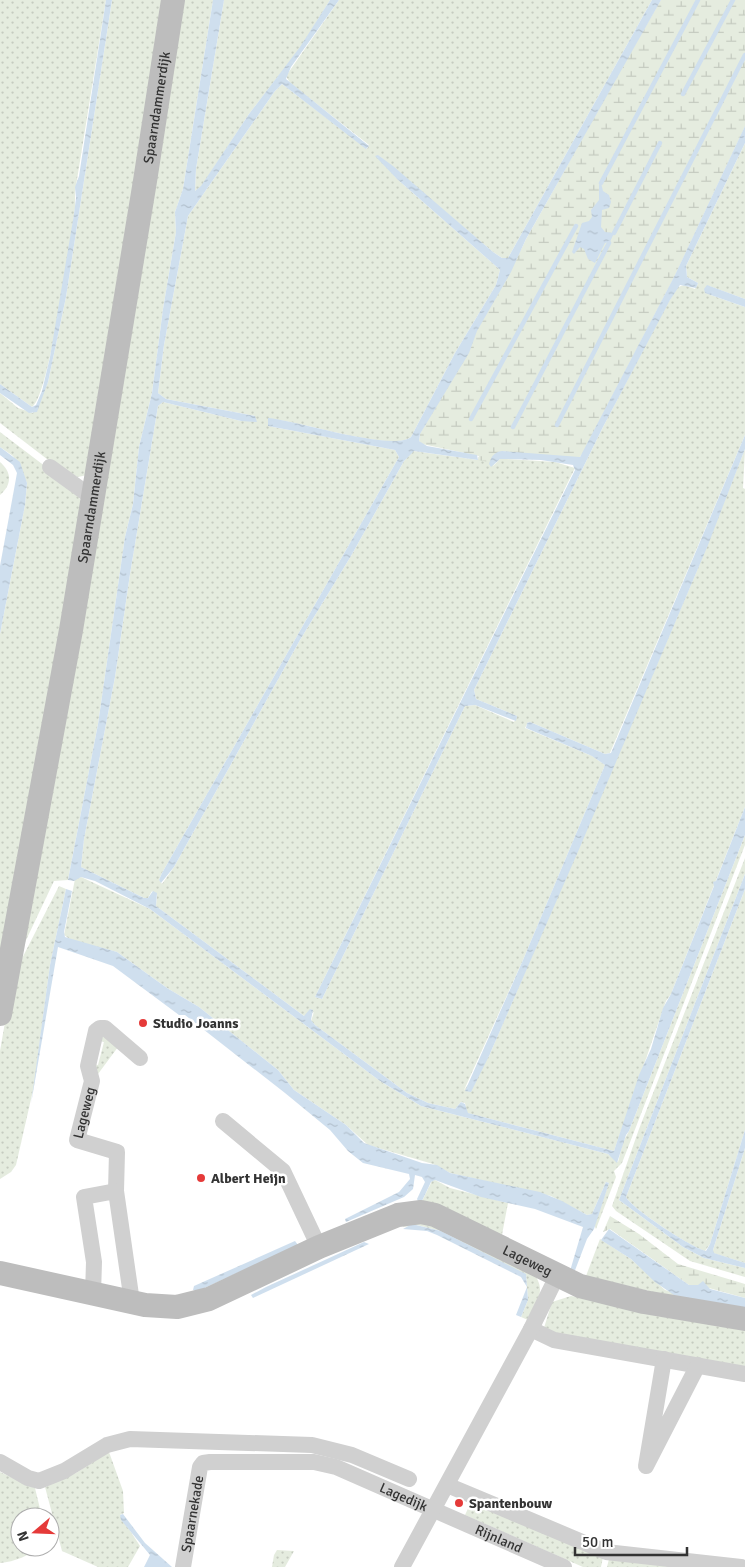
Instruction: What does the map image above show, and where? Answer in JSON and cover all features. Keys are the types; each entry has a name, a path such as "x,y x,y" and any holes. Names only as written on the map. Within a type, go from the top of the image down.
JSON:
{"street":[{"name":"Spaarndammerdijk","path":"0,1014 93,498 173,0"},
{"path":"50,467 93,498"},
{"name":"Lageweg","path":"132,1302 116,1191 117,1152 77,1140 92,1081 88,1066 96,1031 105,1028 140,1058"},
{"path":"223,1121 283,1171 319,1247"},
{"path":"93,1294 94,1262 84,1197 116,1191"},
{"name":"Lageweg","path":"0,1274 132,1302 177,1307 209,1300 319,1247 398,1215 421,1212 435,1215 556,1276 580,1286 644,1302 745,1319"},
{"name":"Lagedijk","path":"203,1463 314,1462 336,1466 434,1509 530,1330 556,1276"},
{"path":"530,1330 554,1340 745,1374"},
{"path":"664,1359 646,1466 698,1365"},
{"name":"Lagedijk","path":"0,1462 28,1478 39,1481 64,1472 107,1445 130,1439 312,1445 352,1455 409,1479"},
{"name":"Spaarnekade","path":"183,1567 200,1468 203,1463"},
{"name":"Rijnland","path":"447,1486 606,1552 741,1567"},
{"path":"402,1567 434,1509"},
{"name":"Rijnland","path":"434,1509 564,1567"}],"green space":[{"path":"0,0 106,0 75,192 75,208 58,315 45,376 39,397 32,407 0,384"},
{"path":"112,0 167,0 87,475 78,477 60,469 0,423 0,393 18,408 33,413 48,382 66,297"},
{"path":"179,0 213,0 183,189 175,212 176,232 163,309 152,393 139,447 133,504 125,537 98,724 68,880 54,881 19,955"},
{"path":"224,0 330,0 301,47 249,114 201,187 195,191 196,169"},
{"path":"339,0 652,0 508,258 502,258 493,252 378,155 397,179 500,270 496,285 455,353 411,437 401,441 385,441 268,419 268,426 395,450 399,457 162,873 159,880 162,884 174,867 300,640 351,556 404,461 413,451 478,460 479,456 420,434 611,86 661,0 745,0 745,126 675,275 582,454 570,458 502,451 493,466 500,459 507,459 555,462 575,468 315,997 322,999 465,706 475,705 514,722 517,716 476,699 474,690 603,427 666,306 678,287 684,285 695,289 698,283 687,277 686,266 745,143 745,299 709,286 705,293 745,307 745,435 610,753 605,754 530,722 528,722 525,728 592,756 605,765 523,960 464,1090 489,1056 696,573 745,449 743,488 745,489 745,807 671,994 666,1001 614,1151 467,1113 465,1103 461,1102 455,1109 428,1103 407,1093 315,1025 311,1021 314,1012 304,1016 156,906 157,895 152,891 148,898 144,898 81,867 84,839 115,677 158,406 163,402 241,421 255,416 166,399 158,393 164,345 188,216 275,91 282,84 367,149 369,145 290,83 286,76"},
{"path":"661,0 745,0 745,126 675,275 582,454 579,458 573,459 502,451 490,459 489,462 478,460 479,456 422,444 419,441 420,434 469,353 477,331 511,272 526,239"},
{"path":"0,432 75,489 83,505 0,964 0,634 25,505 27,483 13,456 0,447"},
{"path":"0,462 7,470 9,478 7,487 0,495"},
{"path":"745,835 745,845 622,1163 614,1171 616,1177 596,1229 594,1225 609,1183 606,1182 592,1214 587,1215 551,1196 450,1173 433,1164 368,1145 346,1125 294,1090 278,1070 199,1007 167,988 117,952 71,940 64,935 75,879 81,877 150,909 380,1081 421,1106 608,1154 618,1162 623,1142 629,1131"},
{"path":"745,858 745,874 619,1200 683,1247 704,1258 745,1268 745,1277 690,1261 616,1211 612,1206 639,1129"},
{"path":"59,886 66,889 50,965 34,1086 16,1165 11,1172 0,1179 0,1051 13,976"},
{"path":"745,889 745,1130 710,1244 705,1251 662,1227 639,1210 626,1197"},
{"path":"103,1036 118,1047 98,1074 93,1064 98,1065 104,1042 98,1040"},
{"path":"745,1148 745,1263 713,1253 713,1250"},
{"path":"435,1180 450,1188 508,1203 501,1240 422,1201 432,1181"},
{"path":"610,1216 639,1234 678,1264 745,1284 745,1298 698,1285 689,1285 610,1229 603,1232"},
{"path":"422,1220 534,1274 540,1286 540,1292 528,1320 521,1317 528,1300 526,1275 441,1231 417,1225 403,1227 402,1223"},
{"path":"600,1239 631,1259 665,1290 745,1314 586,1276"},
{"path":"571,1296 745,1327 745,1370 543,1331 552,1302"},
{"path":"109,1452 123,1491 124,1513 120,1515 140,1546 128,1567 98,1567 62,1551 60,1543 60,1507 50,1507 45,1487 76,1473"},
{"path":"0,1472 35,1488 40,1507 10,1507 10,1557 24,1557 0,1563"},
{"path":"471,1502 603,1557 601,1567 583,1567 465,1515"},
{"path":"277,1550 294,1551 285,1567 272,1567"},
{"path":"609,1559 704,1567 607,1567"}],"water":[{"path":"106,0 112,0 66,297 48,382 37,412 29,413 0,393 0,384 32,407 36,405 42,391 50,357 74,214 75,187 79,176"},
{"path":"213,0 224,0 196,169 195,191 201,186 249,114 300,47 330,0 339,0 291,67 286,79 369,146 366,149 282,84 275,91 188,216 164,345 158,393 166,399 255,416 257,422 241,421 163,402 158,406 115,677 84,839 81,867 144,898 148,898 153,891 157,893 156,906 304,1016 310,1009 313,1010 311,1020 315,1025 407,1093 428,1103 455,1109 461,1102 465,1104 468,1113 614,1151 639,1075 651,1049 663,1008 671,994 714,886 713,882 716,881 745,807 745,835 626,1135 617,1163 608,1154 421,1106 380,1081 150,909 95,881 81,877 74,881 68,880 98,724 125,537 133,504 139,447 152,393 163,309 176,232 175,212 183,189"},
{"path":"652,0 661,0 526,239 511,272 477,331 469,353 420,434 419,441 427,446 477,455 478,460 414,451 404,461 351,556 300,640 174,867 161,883 159,880 162,873 399,457 395,450 268,426 268,418 385,441 401,441 411,437 455,353 496,285 500,270 397,179 375,156 378,155 393,166 493,252 502,258 508,258"},
{"path":"745,126 745,143 686,266 687,277 698,283 696,288 680,285 670,300 603,427 474,690 476,699 517,716 516,721 475,705 465,706 322,999 315,997 575,470 573,465 541,460 500,459 491,467 489,464 491,459 493,455 502,451 580,457 675,275"},
{"path":"601,183 603,191 609,195 611,202 609,208 602,210 601,227 605,232 614,233 610,242 605,243 595,263 588,259 584,249 580,247 574,254 572,252 582,223 589,221 592,217 591,210 599,200 599,185"},
{"path":"707,285 745,299 745,307 705,293 704,289"},
{"path":"745,435 745,449 708,545 580,847 489,1056 471,1092 465,1091 523,960 605,765 592,756 526,728 527,723 530,722 605,754 611,753"},
{"path":"0,447 20,462 27,483 25,505 0,634 0,566 17,473 13,465 0,455"},
{"path":"745,874 745,889 626,1197 639,1210 663,1227 688,1243 706,1251 710,1244 745,1130 745,1148 713,1250 714,1253 745,1263 745,1268 704,1258 683,1247 619,1200"},
{"path":"66,889 72,891 64,932 65,937 117,952 167,988 199,1007 278,1070 294,1090 346,1125 364,1143 422,1163 437,1165 450,1173 540,1192 562,1201 587,1215 592,1214 606,1182 609,1183 594,1229 587,1239 574,1273 570,1271 583,1227 535,1209 481,1197 435,1180 431,1182 422,1201 418,1201 417,1199 425,1182 422,1177 415,1175 413,1189 404,1197 346,1222 345,1219 399,1192 410,1179 409,1174 363,1163 348,1151 330,1130 185,1015 179,1015 113,966 58,947 31,1104 50,965"},
{"path":"412,1224 441,1231 526,1274 527,1287 521,1277 437,1235 427,1231 403,1229"},
{"path":"609,1229 689,1285 698,1285 703,1281 710,1289 745,1298 745,1310 674,1295 655,1282 631,1259 601,1240"},
{"path":"295,1241 298,1245 198,1291 193,1290 194,1286"},
{"path":"364,1242 369,1244 253,1298 251,1295 266,1287"},
{"path":"527,1287 528,1300 521,1317 516,1315"},
{"path":"123,1514 145,1543 172,1567 144,1567 150,1555 121,1520 120,1515"}],"waterway":[{"path":"601,183 698,0"},
{"path":"683,94 733,0"},
{"path":"557,425 745,55"},
{"path":"614,233 660,143"},
{"path":"471,419 576,226"},
{"path":"513,427 609,243"}],"place":[{"name":"Studio Joanns","path":"143,1023"},
{"name":"Albert Heijn","path":"201,1178"},
{"name":"Spantenbouw","path":"459,1503"}]}
